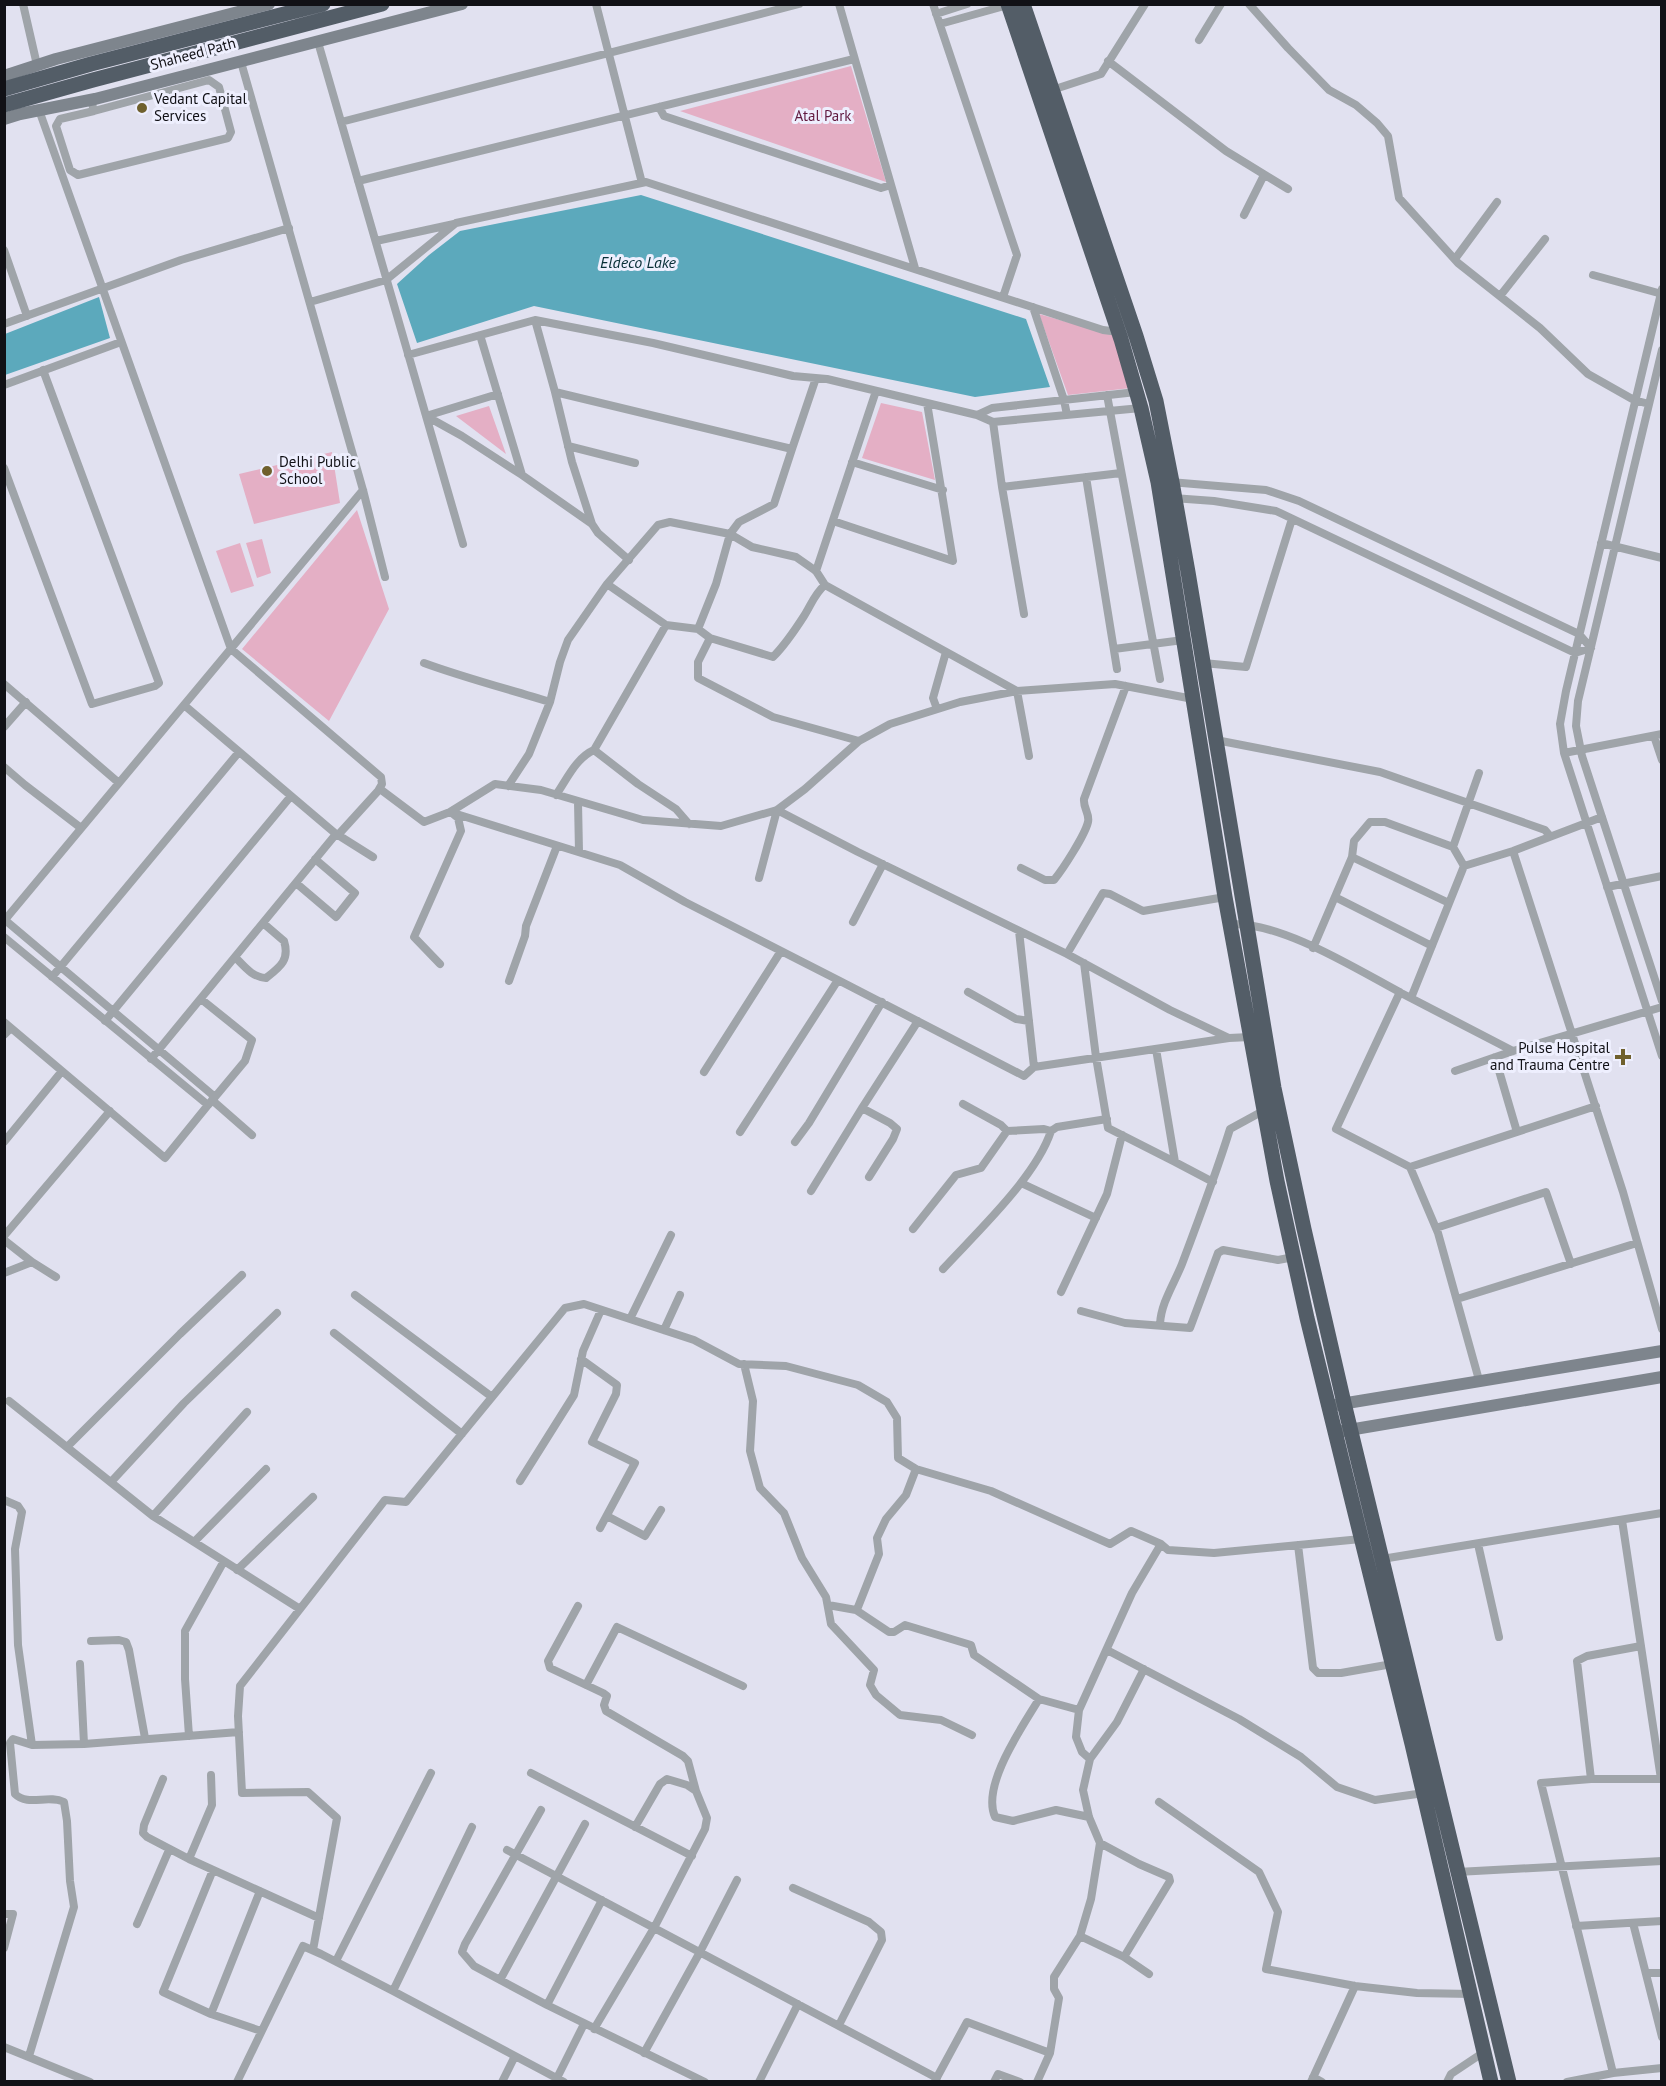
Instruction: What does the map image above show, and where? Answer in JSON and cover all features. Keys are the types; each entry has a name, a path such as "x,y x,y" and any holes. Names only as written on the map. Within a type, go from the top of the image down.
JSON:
{"highway":[{"name":"Shaheed Path","path":"4,89 323,4"},
{"name":"Shaheed Path","path":"4,105 382,4"},
{"path":"1023,4 1136,336 1155,401 1165,481 1203,663 1274,1088 1350,1429 1509,2082"},
{"path":"1008,5 1119,332 1165,481"},
{"path":"1168,498 1183,640 1263,1111 1328,1406 1424,1793 1491,2082"}],"street":[{"path":"23,4 37,65"},
{"path":"4,76 37,65 269,4"},
{"path":"162,88 241,62 462,4"},
{"path":"596,4 642,183"},
{"path":"341,122 799,4"},
{"path":"839,4 915,268"},
{"path":"933,4 1017,255 1003,297"},
{"path":"936,14 967,4"},
{"path":"1052,90 1101,74 1145,4"},
{"path":"1199,40 1221,4"},
{"path":"1249,4 1329,90 1356,105 1388,136 1399,198 1455,259 1540,328 1588,374 1634,400 1649,404"},
{"path":"940,24 1008,5"},
{"path":"318,42 463,544"},
{"path":"358,181 854,59"},
{"path":"1108,61 1226,151 1288,189"},
{"path":"241,62 363,490 385,577"},
{"path":"4,119 39,110 93,105 162,88 209,80 219,87 231,132 228,138 78,175 70,170 56,126 60,119 93,105"},
{"path":"659,107 663,116 881,188 891,185"},
{"path":"39,110 231,649 381,777 380,789 337,834 151,1059"},
{"path":"1244,215 1264,175"},
{"path":"376,241 646,182 1103,330 1119,332"},
{"path":"1455,259 1497,202"},
{"path":"310,302 386,280 456,223"},
{"path":"4,324 182,261 289,228"},
{"path":"1500,296 1545,239"},
{"path":"4,250 27,315"},
{"path":"1593,275 1661,292 1579,634 1560,724 1564,753 1662,1056"},
{"path":"1033,307 1067,415"},
{"path":"408,355 535,320 653,343 793,376 816,378 876,391 978,415 993,422 1141,408"},
{"path":"535,320 568,446 592,524 598,533 628,560"},
{"path":"480,335 522,475"},
{"path":"4,385 121,342"},
{"path":"1662,350 1578,701 1576,726 1581,750 1662,1001"},
{"path":"4,468 92,704 155,686 159,683 43,370"},
{"path":"698,630 716,584 730,534 739,522 774,504 816,378"},
{"path":"816,571 876,391"},
{"path":"555,392 792,448"},
{"path":"978,415 992,408 1136,392"},
{"path":"426,416 498,394"},
{"path":"1107,395 1160,679"},
{"path":"833,521 953,561 927,403"},
{"path":"426,416 462,436 522,475 592,524"},
{"path":"993,422 1024,614"},
{"path":"568,446 634,463"},
{"path":"852,462 943,490"},
{"path":"1002,488 1121,473"},
{"path":"1086,477 1117,669"},
{"path":"1165,481 1266,490 1299,501 1579,634 1591,648"},
{"path":"252,1135 159,1051 5,920 363,490"},
{"path":"1168,498 1214,501 1276,512 1575,653 1591,648"},
{"path":"1203,663 1246,667 1292,519"},
{"path":"508,786 529,754 550,702 568,640 607,584 658,525 670,522 730,534 752,547 796,557 816,571 825,585 1017,691"},
{"path":"1601,543 1662,558"},
{"path":"607,584 666,625 698,630 711,638 773,657 805,615 819,590 825,585"},
{"path":"556,795 578,761 585,753 594,750 666,625"},
{"path":"711,638 698,662 698,678 773,717 859,741"},
{"path":"1114,649 1183,640"},
{"path":"937,709 933,698 946,652"},
{"path":"424,663 469,679 550,702"},
{"path":"4,684 119,783"},
{"path":"380,789 424,822 450,812 495,784 541,790 643,820 721,826 777,810 805,789 859,741 891,724 960,702 1017,691 1115,684 1193,699"},
{"path":"1021,868 1045,880 1054,880 1085,828 1088,816 1083,804 1084,799 1126,686"},
{"path":"1017,691 1029,756"},
{"path":"4,727 26,702"},
{"path":"184,705 337,834 373,857"},
{"path":"1564,753 1658,735 1662,760"},
{"path":"1216,740 1380,772 1545,830 1550,836"},
{"path":"594,750 638,784 676,808 689,824"},
{"path":"52,977 239,752"},
{"path":"4,767 81,828"},
{"path":"1453,848 1479,773"},
{"path":"105,1021 291,796"},
{"path":"578,802 579,852"},
{"path":"777,810 1067,954 1170,1010 1229,1038"},
{"path":"759,878 777,810"},
{"path":"450,812 620,865 1024,1076 1034,1067 1229,1038 1250,1037"},
{"path":"440,964 414,937 461,831 458,818 450,812"},
{"path":"1464,866 1513,851 1602,817"},
{"path":"1313,948 1352,857 1354,841 1370,822 1385,822 1453,848 1464,866"},
{"path":"509,981 525,936 526,926 557,846"},
{"path":"1513,851 1596,1106 1662,1329"},
{"path":"1352,857 1449,903"},
{"path":"296,883 336,917 355,893 315,860"},
{"path":"853,922 883,864"},
{"path":"1411,998 1464,866"},
{"path":"1607,887 1662,876"},
{"path":"1067,954 1103,893 1110,894 1143,911 1225,897"},
{"path":"1335,897 1432,946"},
{"path":"235,957 255,976 261,978 266,978 282,963 286,956 284,941 263,923"},
{"path":"1230,924 1246,924 1275,931 1313,948 1513,1051"},
{"path":"1019,931 1034,1067"},
{"path":"4,937 151,1059 212,1101"},
{"path":"704,1072 781,951"},
{"path":"1084,963 1108,1128 1213,1182"},
{"path":"740,1132 838,980"},
{"path":"968,992 1016,1019 1029,1022"},
{"path":"1400,992 1336,1130 1410,1167 1436,1228 1479,1380"},
{"path":"4,1035 8,1025 165,1158 244,1061 252,1040 201,999"},
{"path":"795,1142 809,1123 882,1002"},
{"path":"1455,1071 1513,1051 1662,1007"},
{"path":"811,1191 918,1021"},
{"path":"1156,1049 1175,1162"},
{"path":"1495,1057 1517,1131"},
{"path":"4,1142 62,1071"},
{"path":"963,1104 1007,1131 1044,1129 1051,1131"},
{"path":"1410,1167 1596,1106"},
{"path":"862,1108 891,1123 897,1130 869,1177"},
{"path":"56,1276 32,1262 4,1238 110,1111"},
{"path":"1160,1324 1161,1310 1172,1290 1213,1182 1230,1129 1263,1111"},
{"path":"943,1269 1021,1183 1048,1141 1051,1131 1058,1127 1107,1119"},
{"path":"913,1229 956,1176 981,1168 1007,1131"},
{"path":"1061,1292 1107,1194 1122,1134"},
{"path":"1021,1183 1096,1218"},
{"path":"1436,1228 1546,1192 1571,1264"},
{"path":"630,1319 671,1235"},
{"path":"1457,1299 1637,1243"},
{"path":"1081,1311 1125,1323 1190,1328 1218,1253 1223,1250 1278,1260 1294,1257"},
{"path":"4,1273 32,1262"},
{"path":"67,1447 242,1275"},
{"path":"356,1295 492,1397"},
{"path":"664,1330 680,1295"},
{"path":"313,1950 337,1818 308,1792 242,1793 239,1732 240,1686 385,1500 406,1502 565,1308 584,1304 693,1340 739,1364 786,1366 858,1385 887,1402 897,1418 898,1458 915,1469 991,1491 1110,1544 1131,1531 1161,1544 1168,1550 1214,1554 1361,1539"},
{"path":"520,1481 574,1395 583,1351 601,1310"},
{"path":"111,1482 184,1403 277,1313"},
{"path":"334,1333 462,1434"},
{"path":"1328,1406 1662,1351"},
{"path":"581,1359 617,1385 616,1394 592,1442 634,1463 600,1528"},
{"path":"744,1364 753,1401 750,1451 760,1488 784,1513 802,1558 826,1597 831,1624 874,1670 870,1685 876,1695 900,1714 941,1720 972,1735"},
{"path":"1335,1433 1662,1377"},
{"path":"9,1401 153,1516 300,1610"},
{"path":"153,1516 247,1412"},
{"path":"194,1542 266,1469"},
{"path":"858,1607 879,1554 877,1538 886,1520 906,1496 915,1469"},
{"path":"237,1570 313,1497"},
{"path":"4,1500 18,1506 22,1512 15,1549 18,1645 32,1744"},
{"path":"607,1516 645,1536 661,1509"},
{"path":"1382,1559 1662,1513"},
{"path":"1613,2073 1541,1782 1661,1779 1622,1520"},
{"path":"1090,1759 1082,1752 1076,1737 1079,1710 1132,1593 1161,1544"},
{"path":"1478,1544 1499,1637"},
{"path":"1298,1545 1312,1668 1318,1673 1341,1673 1392,1664"},
{"path":"189,1736 185,1679 185,1631 224,1561"},
{"path":"828,1605 856,1610 889,1632 894,1632 905,1625 971,1645 974,1655 1039,1700 1079,1710"},
{"path":"578,1606 548,1661 548,1665 607,1696 603,1705 606,1711 688,1761 696,1791 707,1818 705,1829 692,1856 654,1928 594,2029"},
{"path":"586,1685 616,1627 743,1686"},
{"path":"92,1641 126,1642 145,1738"},
{"path":"1591,1779 1577,1661 1587,1656 1641,1646"},
{"path":"1107,1650 1239,1719 1301,1757 1337,1787 1375,1800 1424,1793"},
{"path":"80,1664 84,1744"},
{"path":"1036,2082 1050,2053 1059,1998 1054,1989 1054,1977 1080,1936 1091,1899 1100,1843 1089,1816 1083,1790 1090,1759 1117,1722 1144,1669"},
{"path":"1039,1700 1008,1749 994,1785 993,1813 995,1817 1013,1821 1056,1810 1089,1816"},
{"path":"29,2056 74,1907 69,1881 64,1802 57,1799 26,1800 20,1799 15,1794 9,1743 14,1739 32,1744 84,1744 239,1732"},
{"path":"336,1961 431,1773"},
{"path":"531,1773 692,1856"},
{"path":"189,1859 212,1805 211,1775"},
{"path":"163,1779 144,1825 143,1833 147,1837 169,1850 319,1918"},
{"path":"635,1827 660,1784 667,1779 687,1785 696,1791"},
{"path":"1159,1802 1259,1872 1278,1912 1266,1969 1355,1986 1417,1993 1471,1994"},
{"path":"541,1810 462,1952 474,1966 500,1980 594,2029 705,2082"},
{"path":"500,1980 585,1824"},
{"path":"393,1991 471,1827"},
{"path":"1100,1843 1169,1877 1170,1881 1124,1957"},
{"path":"137,1924 169,1850"},
{"path":"507,1850 838,2025 936,2080 967,2022 1050,2053"},
{"path":"1457,1872 1662,1861"},
{"path":"213,1870 163,1992 211,2014 261,2031"},
{"path":"644,2053 737,1880"},
{"path":"793,1888 869,1922 881,1932 882,1940 838,2025"},
{"path":"211,2014 260,1891"},
{"path":"547,2005 602,1900"},
{"path":"4,1914 13,1914 4,1948"},
{"path":"1576,1926 1662,1921"},
{"path":"1634,1923 1662,2037"},
{"path":"1080,1936 1124,1957 1149,1974"},
{"path":"237,2082 303,1946 336,1961 560,2080 584,2024"},
{"path":"1646,1973 1662,1973"},
{"path":"1322,2082 1312,2079 1355,1986"},
{"path":"759,2082 798,2004"},
{"path":"4,2047 90,2082"},
{"path":"1447,2082 1451,2074 1484,2052"},
{"path":"502,2082 514,2056"},
{"path":"1567,2082 1613,2073 1662,2068"},
{"path":"994,2082 998,2074 1020,2082"}],"green space":[{"name":"Atal Park","path":"851,66 886,182 680,111"},
{"path":"1039,314 1116,336 1131,388 1068,395"},
{"path":"881,403 922,412 935,480 862,458"},
{"path":"489,406 506,454 456,416"},
{"path":"332,452 340,503 254,524 239,474"},
{"path":"357,510 389,609 329,721 242,649"},
{"path":"262,539 271,573 257,578 246,543"},
{"path":"240,543 254,586 231,593 216,551"}],"water":[{"name":"Eldeco Lake","path":"641,195 1026,319 1050,387 975,397 534,306 417,343 397,284 460,231"},
{"path":"99,297 110,338 5,375 5,334"}],"place":[{"name":"Vedant Capital Services","path":"142,108"},
{"name":"Delhi Public School","path":"267,471"},
{"name":"Pulse Hospital and Trauma Centre","path":"1623,1057"}]}
